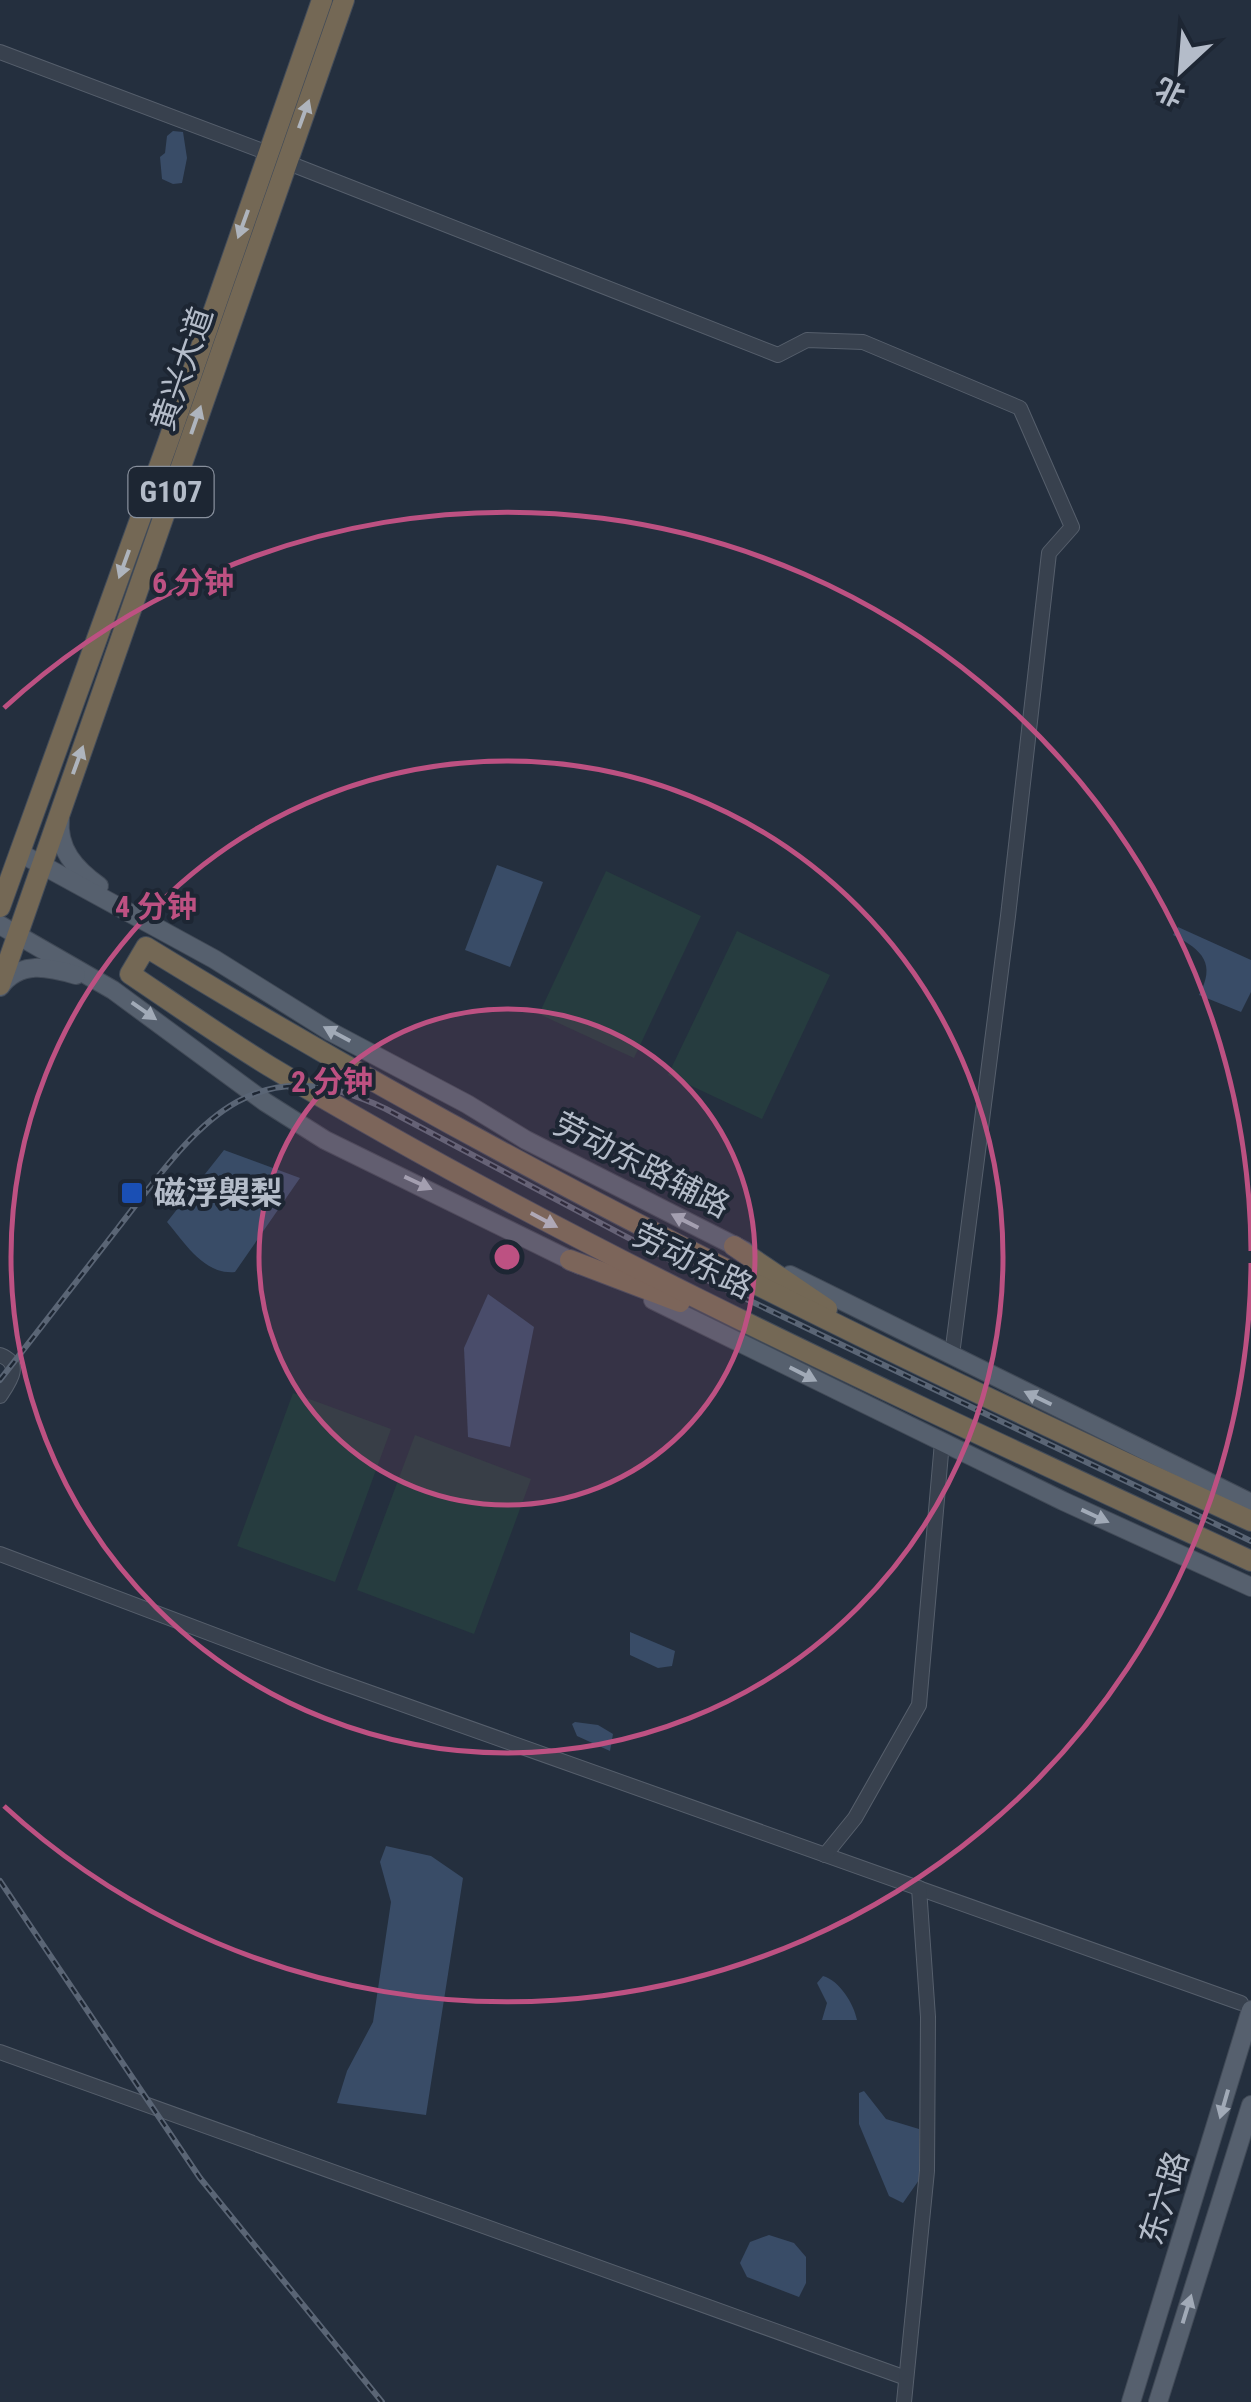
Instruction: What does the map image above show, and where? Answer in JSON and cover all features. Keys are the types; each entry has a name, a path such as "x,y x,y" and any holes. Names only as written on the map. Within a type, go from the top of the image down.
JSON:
{"highway":[{"name":"黄兴大道","path":"0,986 9,930 41,864 60,810 277,158 322,0"},
{"name":"黄兴大道","path":"0,907 277,158 344,0"},
{"name":"劳动东路","path":"1251,1521 972,1392 588,1199 329,1057 146,947 130,974 268,1065 489,1190 1029,1459 1251,1561"},
{"path":"734,1246 828,1310 972,1392"},
{"path":"570,1260 864,1378"}],"main road":[{"path":"60,810 60,840 74,864 90,880 183,941"},
{"name":"劳动东路辅路","path":"20,853 183,941 331,1032 526,1140 1251,1503"},
{"path":"9,930 113,990 265,1102 325,1140 942,1442 1251,1586"},
{"path":"0,986 14,972 38,966 86,978 113,990"},
{"name":"东六路","path":"1132,2402 1246,2007"},
{"name":"东六路","path":"1158,2402 1251,2105"}],"street":[{"path":"0,52 778,355 807,340 863,342 1020,408 1072,528 1049,553 1006,935 952,1355"},
{"path":"0,1355 8,1358 14,1368 12,1379 0,1396"},
{"path":"826,1855 854,1818 919,1705 942,1442"},
{"path":"0,1554 323,1676 1246,2007"},
{"path":"904,2402 926,2171 928,2017 919,1888"},
{"path":"0,2052 906,2378"}],"green space":[{"path":"606,871 701,916 634,1058 539,1014"},
{"path":"737,931 830,975 762,1119 668,1075"},
{"path":"293,1393 391,1429 335,1582 237,1546"},
{"path":"415,1435 531,1479 474,1634 357,1590"}],"water":[{"path":"173,131 183,132 187,158 182,183 173,184 162,179 160,157 165,153 167,136"},
{"path":"497,865 543,882 510,967 465,950"},
{"path":"1178,927 1251,960 1251,992 1241,1012 1199,995 1206,975 1204,959 1173,935"},
{"path":"224,1150 300,1178 235,1272 224,1272 205,1263 167,1222"},
{"path":"488,1294 534,1327 510,1447 468,1437 464,1348"},
{"path":"630,1632 675,1651 672,1666 658,1668 630,1655"},
{"path":"572,1724 598,1725 613,1734 610,1751 577,1736"},
{"path":"386,1846 431,1856 463,1878 426,2115 337,2103 347,2071 373,2022 391,1902 380,1862"},
{"path":"823,1976 845,1994 857,2020 822,2020 827,2003 817,1983"},
{"path":"864,2091 886,2119 919,2129 919,2180 903,2203 889,2196 859,2124 859,2093"},
{"path":"769,2235 794,2243 806,2257 806,2283 799,2297 747,2277 740,2263 750,2242"}],"railway":[{"path":"0,1380 173,1158 200,1129 229,1107 261,1092 297,1086 338,1091 386,1109 717,1285 1251,1541"},
{"path":"0,1881 200,2178 382,2402"}],"place":[{"name":"磁浮㮾梨","path":"132,1193"}]}
